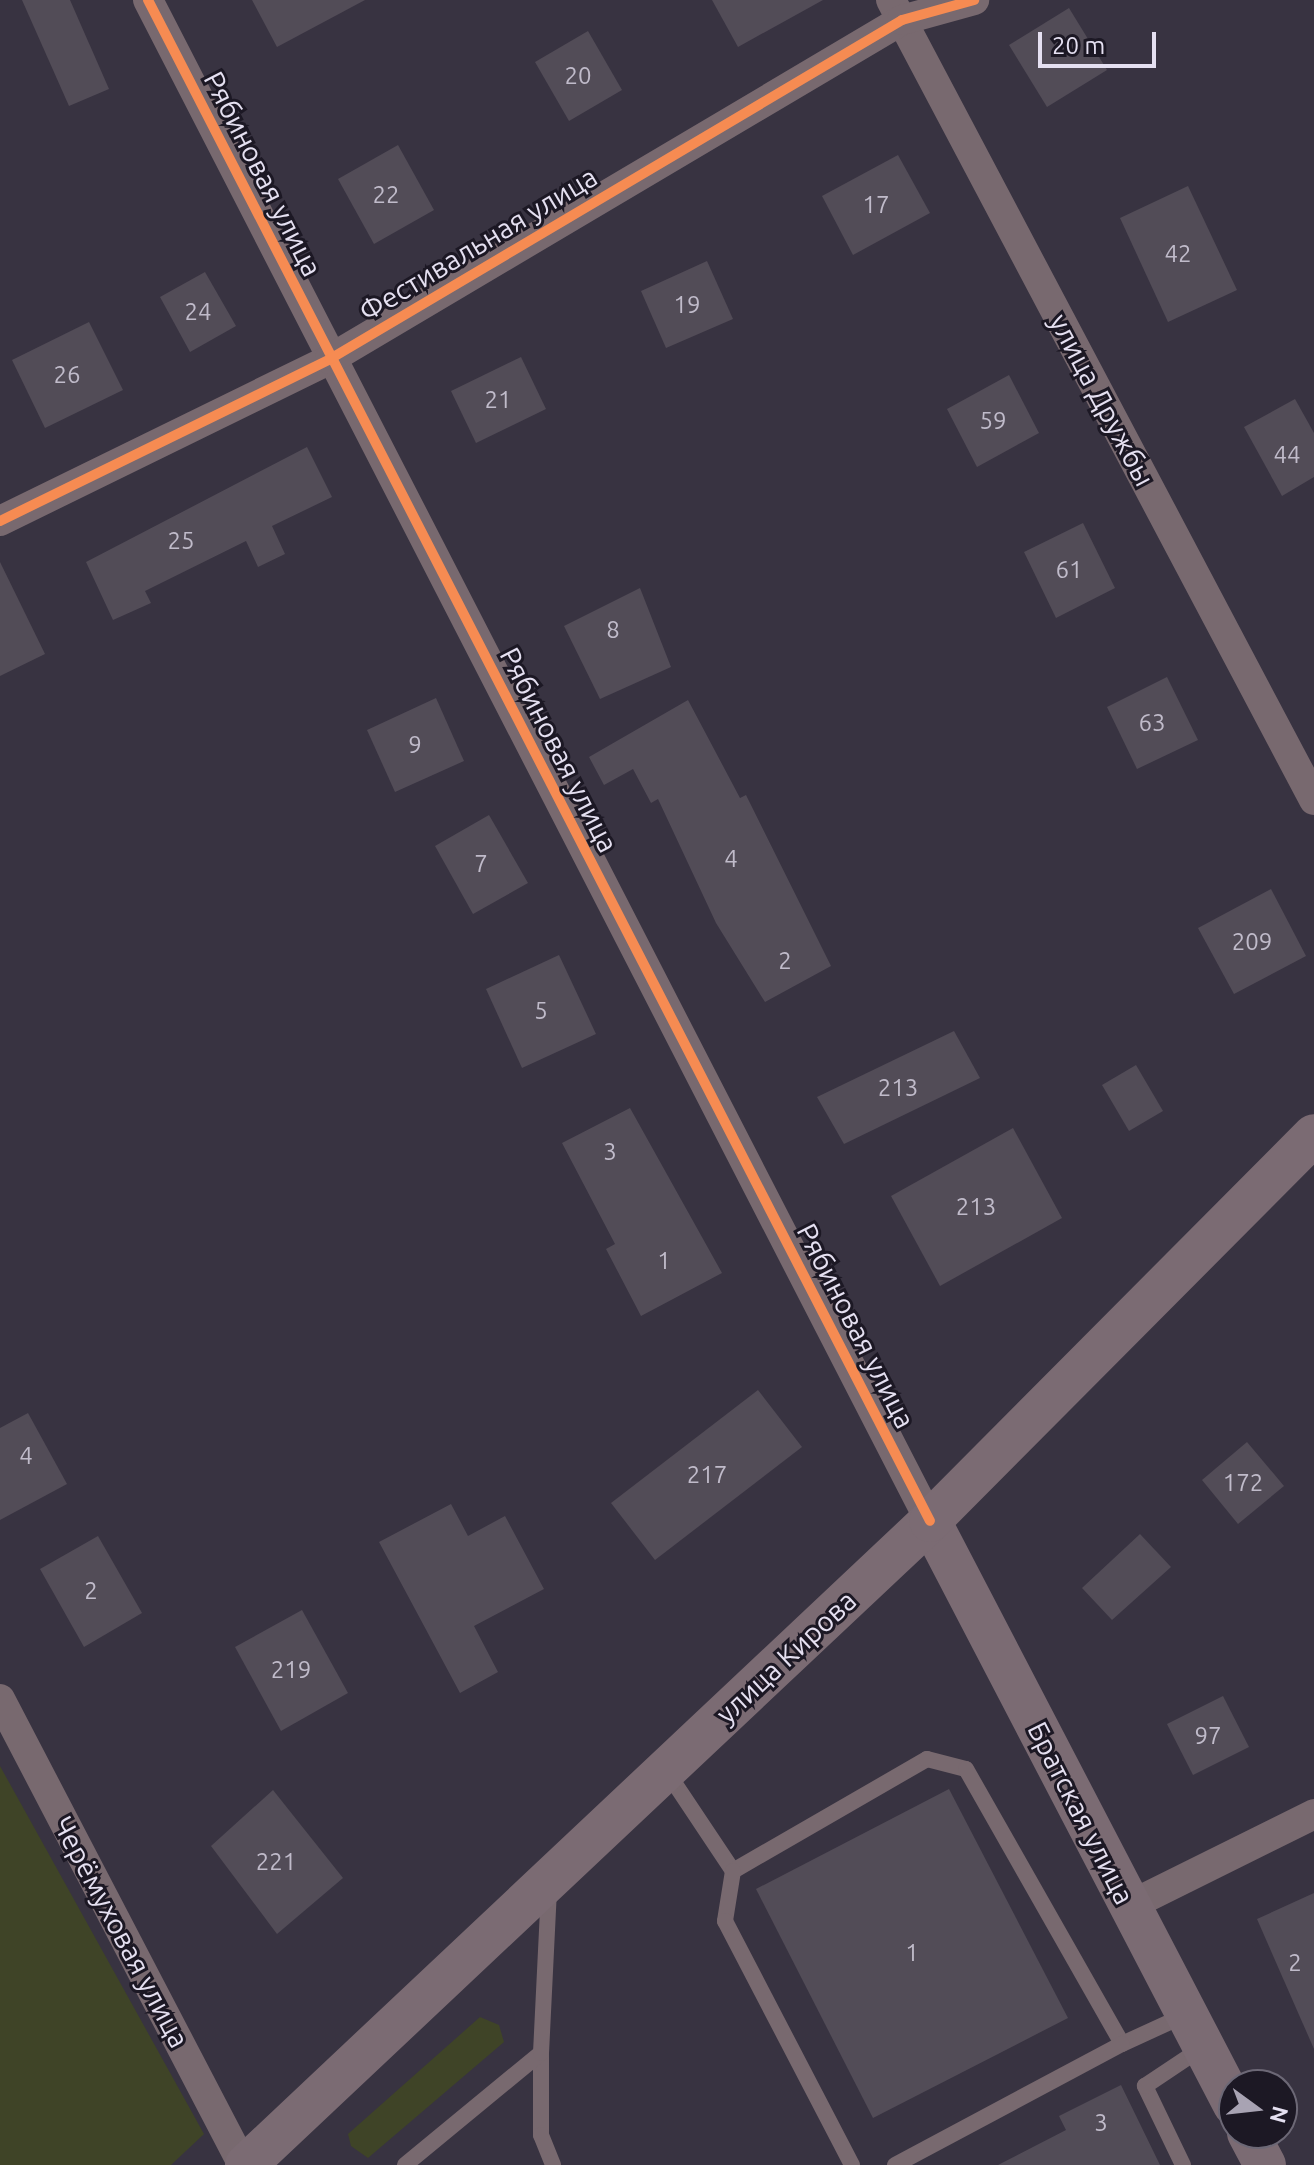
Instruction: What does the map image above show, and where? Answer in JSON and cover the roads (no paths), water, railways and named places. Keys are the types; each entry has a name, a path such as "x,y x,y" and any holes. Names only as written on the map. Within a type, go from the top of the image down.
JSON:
{"main road":[{"name":"улица Кирова","path":"244,2165 930,1521 1314,1135"},
{"name":"Братская улица","path":"930,1521 1218,2075"}],"street":[{"name":"Рябиновая улица","path":"148,0 930,1521"},
{"name":"Фестивальная улица","path":"0,521 330,359 896,10 974,0"},
{"name":"улица Дружбы","path":"896,10 1314,800"},
{"name":"Черёмуховая улица","path":"0,1699 244,2165"},
{"path":"1129,1906 1314,1814"}],"lane":[{"path":"733,1871 927,1759 966,1769 1122,2044"},
{"path":"666,1770 733,1871 725,1921 852,2165"},
{"path":"550,1880 541,2053 541,2135 553,2165"},
{"path":"895,2165 1122,2044 1195,2031"},
{"path":"1183,2165 1145,2086 1195,2031"},
{"path":"405,2165 541,2053"}]}
